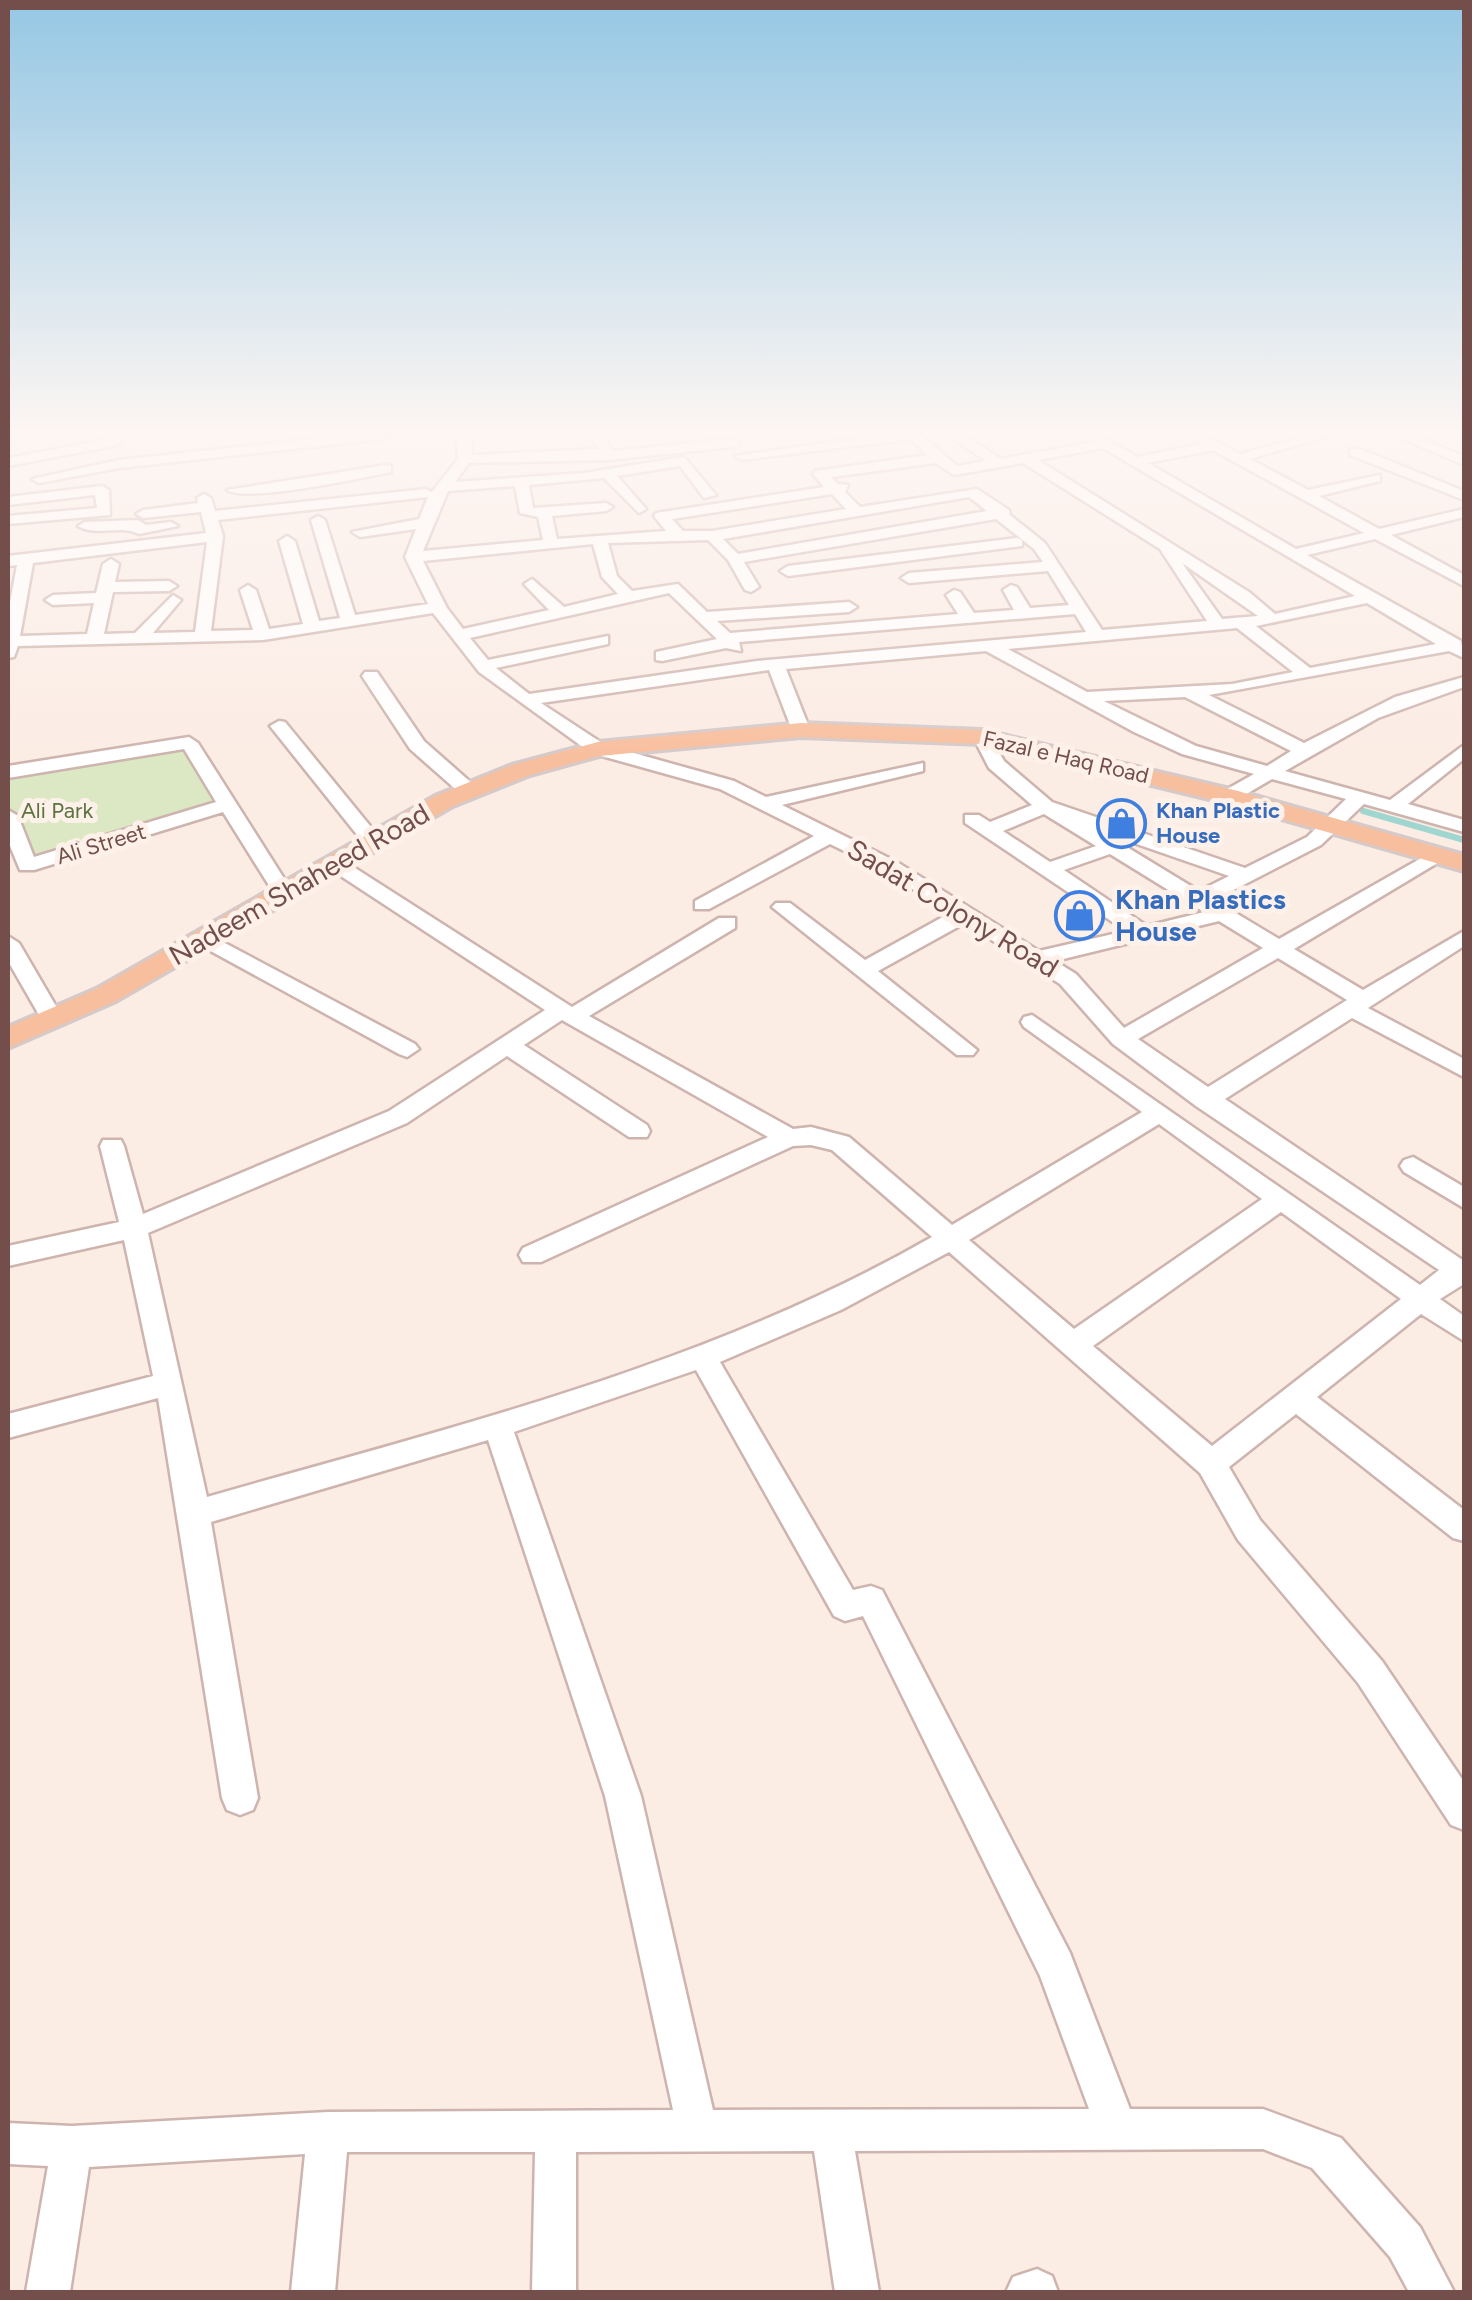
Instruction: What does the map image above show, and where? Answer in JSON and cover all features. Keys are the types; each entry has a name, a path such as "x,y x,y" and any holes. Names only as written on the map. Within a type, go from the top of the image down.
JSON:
{"main road":[{"name":"Fazal e Haq Road","path":"598,750 801,730 982,736 1229,796 1452,860"},
{"name":"Nadeem Shaheed Road","path":"8,1038 106,995 468,790 598,750"}],"street":[{"path":"8,561 99,542"},
{"path":"202,639 208,542"},
{"path":"287,542 312,627"},
{"path":"325,542 349,621"},
{"path":"418,542 413,557 438,607 484,666 525,700 598,750"},
{"path":"413,557 567,542"},
{"path":"599,542 610,577 629,597"},
{"path":"718,542 735,559 751,586"},
{"path":"735,559 836,542"},
{"path":"873,542 890,559"},
{"path":"1031,542 1054,566 1097,636"},
{"path":"1159,542 1218,625"},
{"path":"1160,542 1244,596 1272,620"},
{"path":"1274,542 1460,647"},
{"path":"1294,554 1347,542"},
{"path":"1394,542 1462,577"},
{"path":"788,571 1016,543"},
{"path":"26,560 12,594 9,645 95,636 202,639 263,635 438,607"},
{"path":"95,636 110,564"},
{"path":"909,578 1054,566"},
{"path":"532,584 560,612"},
{"path":"460,635 672,587 756,666"},
{"path":"248,590 263,635"},
{"path":"1011,590 1025,614"},
{"path":"52,600 104,593 171,593 141,636"},
{"path":"954,595 969,618"},
{"path":"525,700 756,666 1272,620 1368,598"},
{"path":"703,617 849,606"},
{"path":"662,656 727,640 1081,610"},
{"path":"1240,623 1306,674"},
{"path":"484,666 602,640"},
{"path":"988,644 1189,750 1464,826"},
{"path":"1085,696 1232,689 1460,647"},
{"path":"776,664 801,730"},
{"path":"371,676 417,745 468,790"},
{"path":"1229,796 1303,750 1433,688 1464,682"},
{"path":"1433,688 1464,701"},
{"path":"1186,691 1303,750"},
{"path":"280,726 374,842"},
{"path":"982,736 996,764 1045,806 1199,899 1357,1004 1464,1069"},
{"path":"8,772 189,744 282,892"},
{"name":"Sadat Colony Road","path":"598,750 678,768 768,802 831,834 1038,958 1068,979 1121,1039 1461,1272"},
{"path":"1394,806 1464,750"},
{"path":"768,802 916,767"},
{"path":"1199,899 1333,827 1361,796"},
{"name":"Ali Street","path":"8,816 27,866 226,805"},
{"path":"1144,933 981,825 1045,806 1243,874"},
{"path":"702,904 831,834"},
{"path":"1048,870 1109,848"},
{"path":"1121,1039 1275,950 1452,860"},
{"path":"334,863 567,1013 789,1138"},
{"path":"8,880 27,866"},
{"path":"784,908 965,1050"},
{"path":"863,970 965,914"},
{"path":"1038,958 1220,915"},
{"path":"8,1256 136,1228 398,1118 507,1045 727,924"},
{"path":"1205,1100 1464,936"},
{"path":"204,938 408,1049"},
{"path":"8,943 52,1020"},
{"path":"1032,1022 1464,1330"},
{"path":"507,1045 638,1131"},
{"path":"196,1513 496,1424 702,1356 785,1324 948,1237 1160,1113"},
{"path":"532,1255 789,1138 812,1136 840,1143 1211,1464 1249,1530 1370,1672 1464,1812"},
{"path":"112,1146 136,1228 196,1513 240,1798"},
{"path":"1413,1166 1464,1199"},
{"path":"1073,1345 1281,1200"},
{"path":"1211,1464 1461,1272"},
{"path":"702,1356 845,1606 871,1600 1056,1967 1117,2129"},
{"path":"8,1426 168,1383"},
{"path":"1297,1398 1464,1528"},
{"path":"496,1424 624,1796 698,2132"},
{"path":"8,2144 72,2147 328,2132 1263,2128 1326,2153 1405,2242 1432,2292"},
{"path":"830,2130 857,2292"},
{"path":"313,2292 328,2132"},
{"path":"554,2292 556,2132"},
{"path":"48,2292 72,2147"}],"green space":[{"name":"Ali Park","path":"189,743 226,805 27,866 8,816 8,772"}],"waterway":[{"path":"1363,811 1464,840"}],"place":[{"name":"Khan Plastic House","path":"1121,823"},
{"name":"Khan Plastics House","path":"1080,915"}]}
